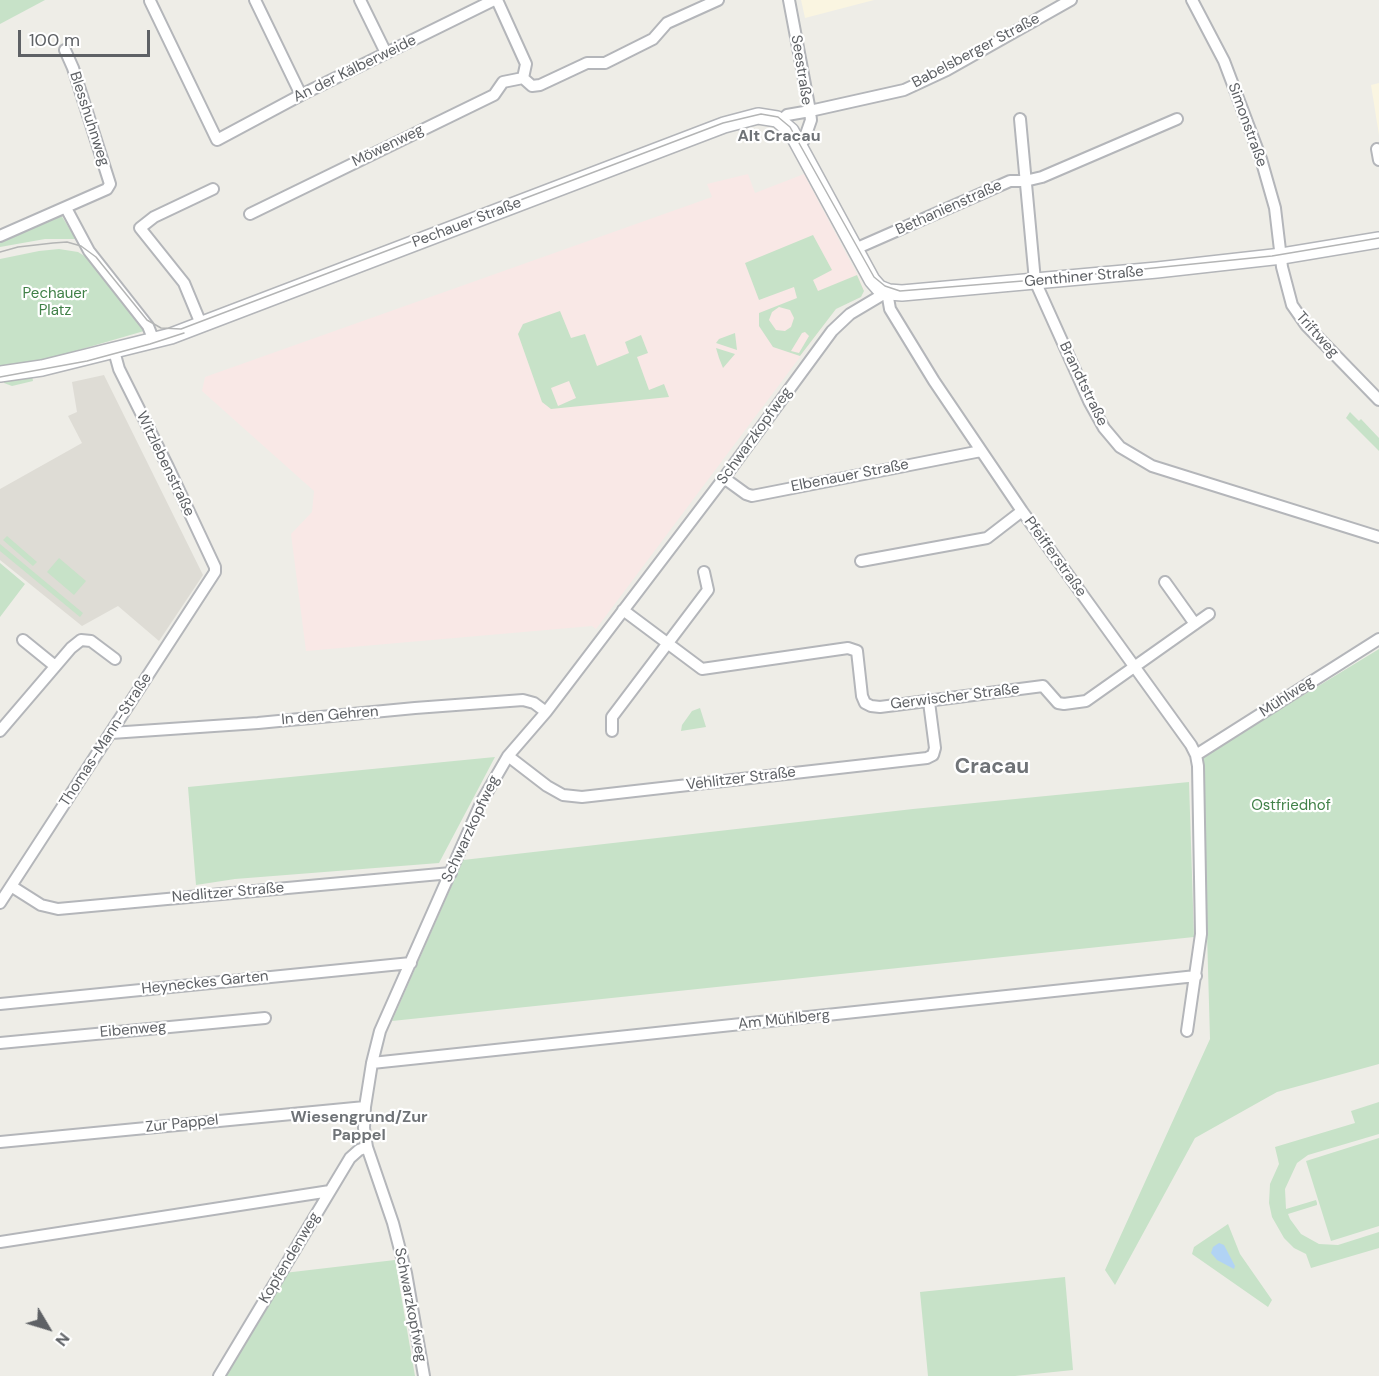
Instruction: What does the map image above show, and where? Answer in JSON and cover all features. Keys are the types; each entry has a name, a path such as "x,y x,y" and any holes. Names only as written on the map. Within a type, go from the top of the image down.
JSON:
{"main road":[{"name":"Pechauer Straße","path":"154,341 724,125 759,116 769,116 780,121"},
{"name":"Pfeifferstraße","path":"780,121 788,128 799,145 874,282 887,292"},
{"name":"Genthiner Straße","path":"887,292 902,293 1157,270 1282,256 1379,240"},
{"path":"0,374 23,372 154,341"}],"street":[{"path":"255,0 301,95"},
{"path":"360,0 386,53"},
{"path":"466,0 472,11"},
{"path":"496,0 526,64 523,78 532,86 540,85 587,63 604,63 653,39 667,22 717,0"},
{"name":"An der Kälberweide","path":"150,2 218,140 301,95 496,0"},
{"name":"Seestraße","path":"780,121 787,115 810,111 789,0"},
{"name":"Babelsberger Straße","path":"810,111 904,90 948,70 1071,0"},
{"name":"Simonstraße","path":"1192,0 1224,61 1261,159 1275,208 1282,256"},
{"name":"Blesshuhnweg","path":"64,50 73,68 109,179 107,189 66,208"},
{"name":"Möwenweg","path":"250,214 494,95 503,82 523,78"},
{"path":"799,145 804,140 811,120 810,111"},
{"name":"Brandtstraße","path":"1020,118 1035,281 1089,401 1104,428 1120,447 1152,466 1379,537"},
{"name":"Bethanienstraße","path":"855,249 1010,181 1025,181 1042,177 1177,119"},
{"path":"201,324 184,283 140,228 154,217 213,189"},
{"path":"0,236 66,208 89,251 148,326 154,341"},
{"name":"Triftweg","path":"1282,256 1289,297 1298,316 1379,400"},
{"name":"Pfeifferstraße","path":"887,292 890,309 934,381 1022,511 1196,755 1201,934 1187,1031"},
{"name":"Schwarzkopfweg","path":"424,1376 406,1273 393,1223 367,1148 364,1128 372,1063 381,1031 482,801 508,756 546,712 724,478 832,331 850,314 887,292"},
{"name":"Witzlebenstraße","path":"114,351 119,369 214,567 213,577"},
{"name":"Elbenauer Straße","path":"724,478 752,496 981,451"},
{"path":"861,561 987,538 1022,511"},
{"path":"612,731 612,717 708,590 704,572"},
{"name":"Thomas-Mann-Straße","path":"0,903 213,577"},
{"path":"1165,582 1195,624"},
{"name":"Gerwischer Straße","path":"623,610 702,669 848,648 857,651 861,696 871,706 880,707 1043,686 1058,703 1086,701 1134,666"},
{"path":"1134,666 1209,614"},
{"name":"Mühlweg","path":"1196,755 1379,639"},
{"path":"24,640 55,666"},
{"path":"0,730 4,717 81,640 91,641 115,659"},
{"name":"In den Gehren","path":"111,733 523,700 534,703 546,712"},
{"name":"Vehlitzer Straße","path":"508,756 547,786 563,795 582,797 927,758 933,755 935,748 929,702"},
{"name":"Nedlitzer Straße","path":"11,886 41,905 58,909 451,873"},
{"name":"Heyneckes Garten","path":"0,1004 411,963"},
{"name":"Am Mühlberg","path":"372,1063 1196,976"},
{"name":"Eibenweg","path":"0,1043 265,1018"},
{"name":"Zur Pappel","path":"0,1142 365,1107"},
{"name":"Kopfendenweg","path":"219,1376 350,1158 359,1150 367,1148"},
{"path":"0,1242 330,1191"}],"shaded area":[{"path":"801,0 874,0 805,18"},
{"path":"1379,83 1379,135 1371,85"},
{"path":"748,174 755,193 804,174 857,274 864,289 863,294 836,309 596,629 592,626 306,651 291,534 312,512 314,491 202,391 205,377 712,197 707,184"},
{"path":"104,375 203,575 159,641 118,606 82,626 0,560 0,489 82,443 68,416 77,412 72,382"}],"green space":[{"path":"0,0 45,0 0,24"},
{"name":"Pechauer Platz","path":"61,215 76,239 45,239 0,247 0,242"},
{"path":"813,235 832,270 813,280 818,291 857,275 864,291 861,297 836,309 800,356 773,347 759,326 759,313 797,298 794,287 759,300 745,263","holes":["779,307 790,310 794,318 791,327 785,331 776,330 769,320 772,312","805,332 809,336 799,353 791,351 802,333"]},
{"name":"Pechauer Platz","path":"59,249 78,252 91,260 144,331 41,361 0,366 0,259"},
{"path":"560,311 571,338 585,334 597,366 629,353 625,342 641,335 648,353 637,357 649,390 664,384 669,397 551,409 542,402 518,334 523,324","holes":["569,381 576,398 558,406 551,388"]},
{"path":"735,333 737,350 716,343 719,339"},
{"path":"716,348 735,354 723,368 719,358"},
{"path":"32,376 33,381 12,386 4,383 5,380"},
{"path":"1350,412 1359,421 1361,419 1379,438 1379,451 1346,418"},
{"path":"7,536 37,562 33,566 3,540"},
{"path":"0,544 83,613 80,617 0,551"},
{"path":"59,558 86,581 74,595 47,572"},
{"path":"0,563 25,584 0,617"},
{"name":"Ostfriedhof","path":"1379,649 1379,1064 1277,1092 1195,1138 1115,1285 1105,1270 1210,1039 1202,757"},
{"path":"700,708 706,727 681,731 682,725 692,711"},
{"path":"495,757 439,863 235,879 196,885 188,787"},
{"path":"1189,782 1194,937 392,1021 463,860 913,809"},
{"path":"1379,1102 1379,1134 1308,1155 1297,1163 1285,1189 1286,1209 1316,1200 1317,1205 1288,1214 1301,1234 1319,1244 1338,1245 1379,1232 1379,1248 1311,1268 1306,1254 1294,1248 1284,1238 1272,1217 1269,1203 1270,1184 1279,1164 1275,1147 1355,1123 1351,1111"},
{"path":"1379,1138 1379,1226 1331,1241 1306,1161"},
{"path":"1228,1224 1240,1254 1272,1300 1268,1307 1192,1254 1194,1247"},
{"path":"395,1260 415,1376 226,1376 284,1273"},
{"path":"1065,1277 1073,1370 1015,1376 928,1376 920,1292"}],"water":[{"path":"1219,1243 1224,1245 1235,1266 1234,1269 1217,1260 1211,1253 1213,1247"}],"tram line":[{"path":"0,252 18,247 53,243 67,242 81,246 96,257 147,320 161,328 181,329 723,123 761,114 778,117 790,127 874,277 885,286 900,291 1272,256 1379,238"},
{"path":"0,377 87,361 184,333"}],"district":[{"name":"Alt Cracau","path":"779,137"},
{"name":"Cracau","path":"992,767"},
{"name":"Wiesengrund/Zur Pappel","path":"359,1127"}]}
